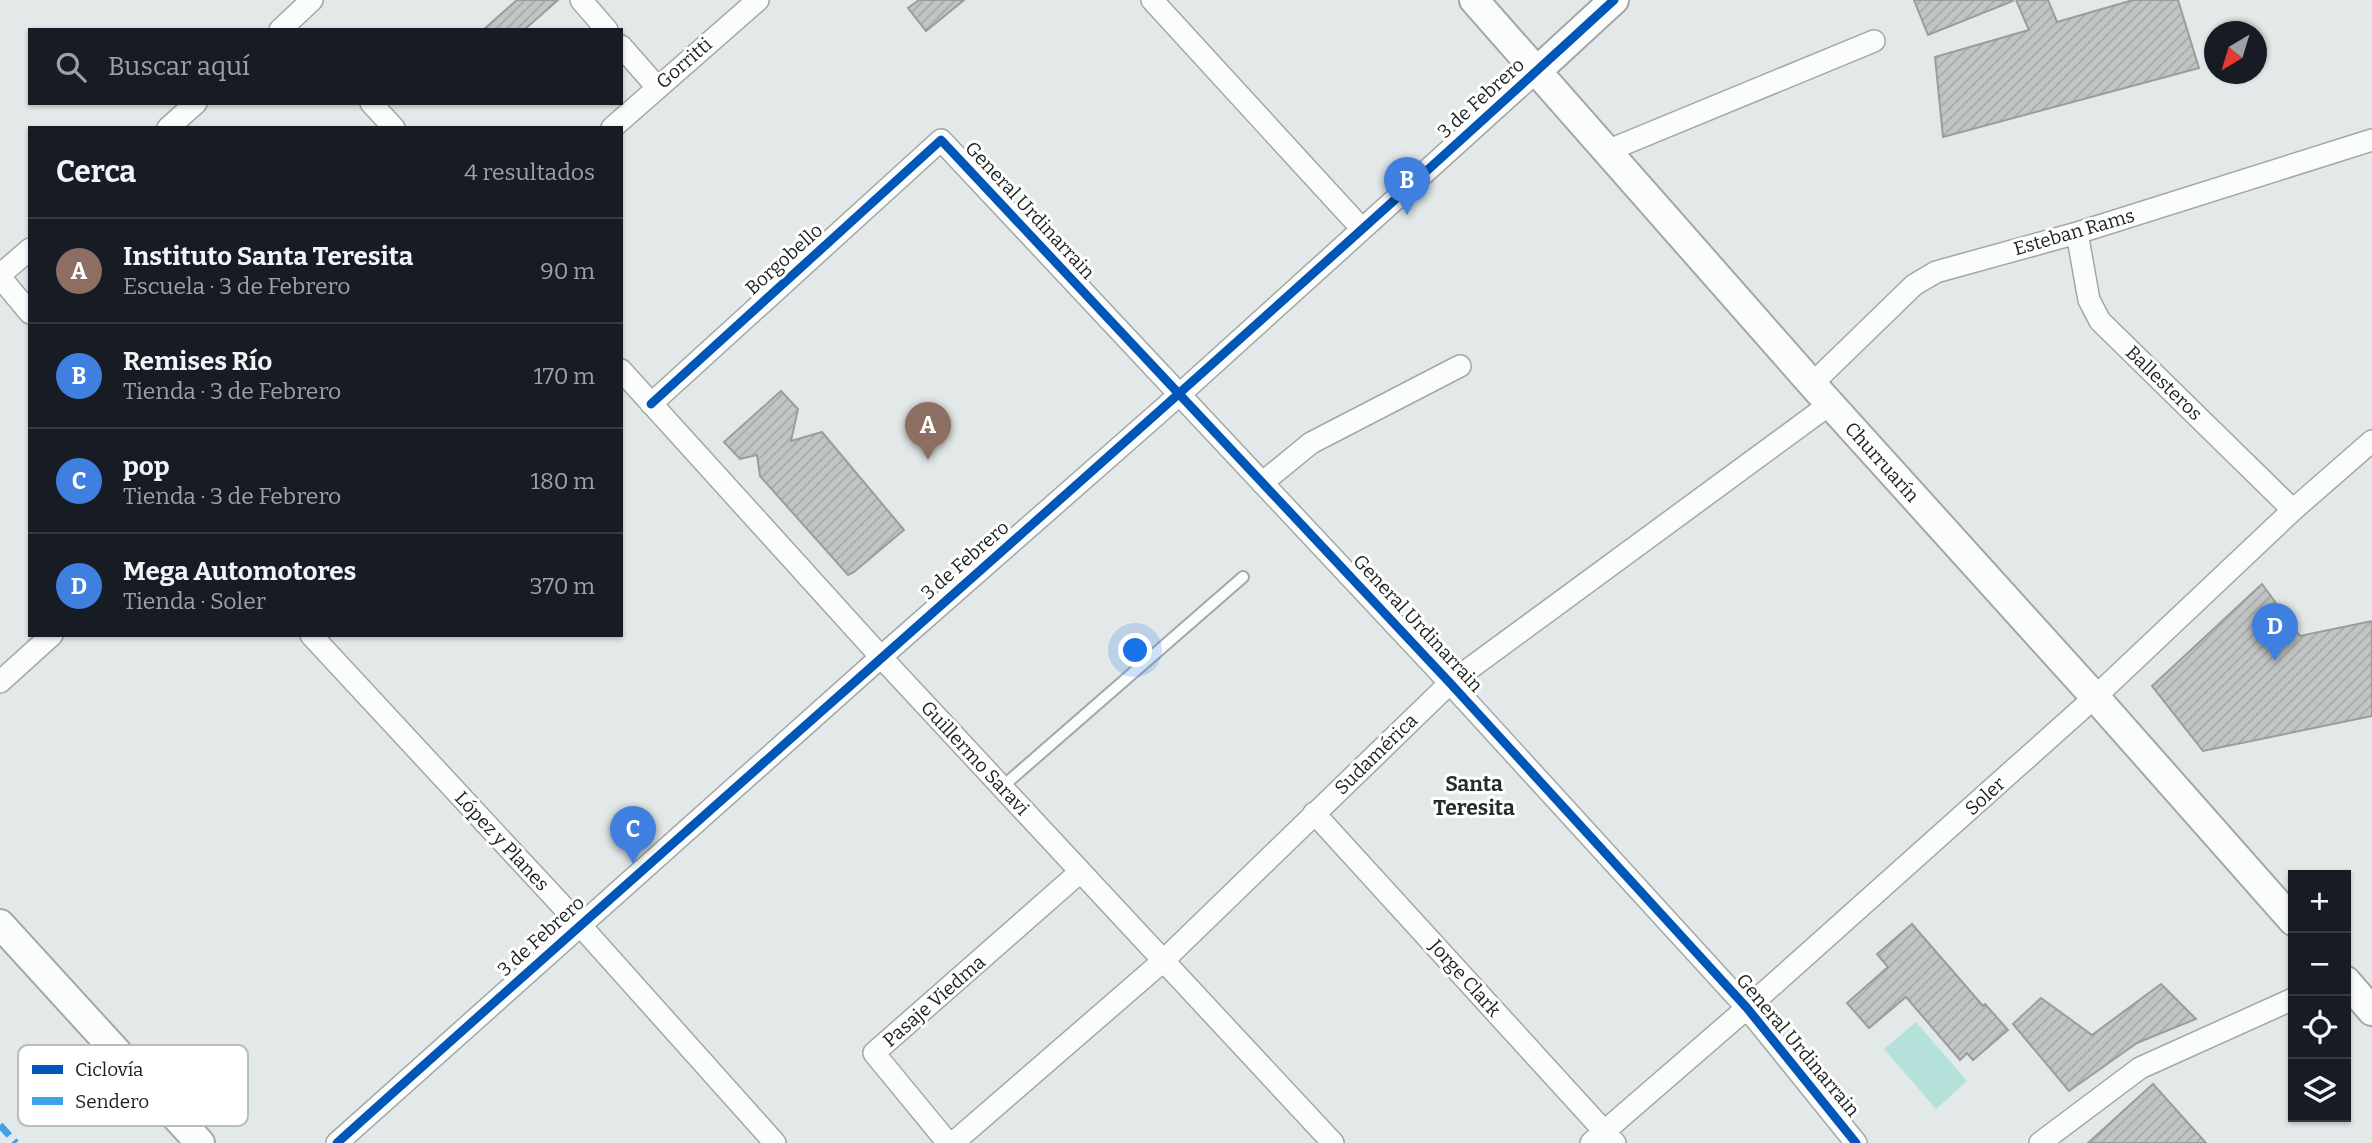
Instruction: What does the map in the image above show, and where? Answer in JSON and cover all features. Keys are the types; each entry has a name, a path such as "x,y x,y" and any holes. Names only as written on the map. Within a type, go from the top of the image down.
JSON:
{"main road":[{"name":"Churruarín","path":"1475,0 1821,394 2288,915"},
{"name":"3 de Febrero","path":"1537,71 1614,0"},
{"path":"0,924 111,1045"},
{"path":"2351,987 2372,1011"},
{"path":"184,1126 200,1143"}],"street":[{"path":"291,26 312,0"},
{"path":"581,0 605,28"},
{"name":"Gorritti","path":"614,126 758,0"},
{"path":"1152,0 1362,229"},
{"path":"1607,151 1874,41"},
{"path":"623,48 657,86"},
{"name":"3 de Febrero","path":"337,1143 579,925 1179,395 1537,71"},
{"path":"170,126 194,105"},
{"path":"373,105 392,126"},
{"name":"General Urdinarrain","path":"941,140 1450,683 1747,1008 1856,1143"},
{"name":"Borgobello","path":"651,404 941,140"},
{"name":"Esteban Rams","path":"1821,394 1914,285 1936,272 2077,233 2372,140"},
{"name":"Ballesteros","path":"2077,233 2089,300 2101,321 2293,510"},
{"path":"28,251 0,276 28,311"},
{"path":"1262,483 1311,443 1460,366"},
{"name":"Guillermo Saravi","path":"623,372 881,657 1333,1143"},
{"name":"Sudamérica","path":"953,1143 1163,961 1450,683 1821,394"},
{"name":"Soler","path":"1603,1139 2095,697 2293,510 2372,441"},
{"path":"0,682 50,637"},
{"name":"López y Planes","path":"313,637 579,925 775,1143"},
{"name":"Jorge Clark","path":"1314,813 1603,1139"},
{"name":"Pasaje Viedma","path":"948,1143 874,1053 1080,872"},
{"path":"2040,1143 2140,1068 2288,1001"}],"lane":[{"path":"1002,787 1243,577"}],"shaded area":[{"path":"1916,1022 1967,1081 1936,1109 1884,1049"}],"building":[{"path":"517,0 558,0 526,28 485,28"},
{"path":"919,0 964,0 926,31 908,8"},
{"path":"1914,0 2012,0 2013,1 1928,35"},
{"path":"2016,0 2048,0 2057,22 2133,0 2178,0 2199,68 1943,137 1935,57 2029,30"},
{"path":"781,391 798,409 791,441 822,432 904,530 848,575 760,476 757,455 740,459 724,442"},
{"path":"2262,584 2300,636 2372,621 2372,716 2203,751 2152,686"},
{"path":"1912,924 1983,1006 1985,1004 2008,1030 1973,1060 1967,1053 1960,1060 1906,997 1869,1028 1847,1003 1888,967 1877,954"},
{"path":"2161,984 2196,1019 2137,1043 2069,1091 2013,1024 2041,998 2092,1035"},
{"path":"2153,1084 2206,1143 2088,1143"}],"marked path":[{"path":"0,1125 16,1143"}],"cycle path":[{"path":"337,1143 1297,288 1614,0"},
{"path":"651,404 941,140 1450,683 1747,1008 1856,1143"}],"place":[{"name":"Remises Río","path":"1407,215"},
{"name":"Instituto Santa Teresita","path":"928,460"},
{"name":"Mega Automotores","path":"2275,661"},
{"name":"pop","path":"633,864"}],"district":[{"name":"Santa Teresita","path":"1474,796"}]}
